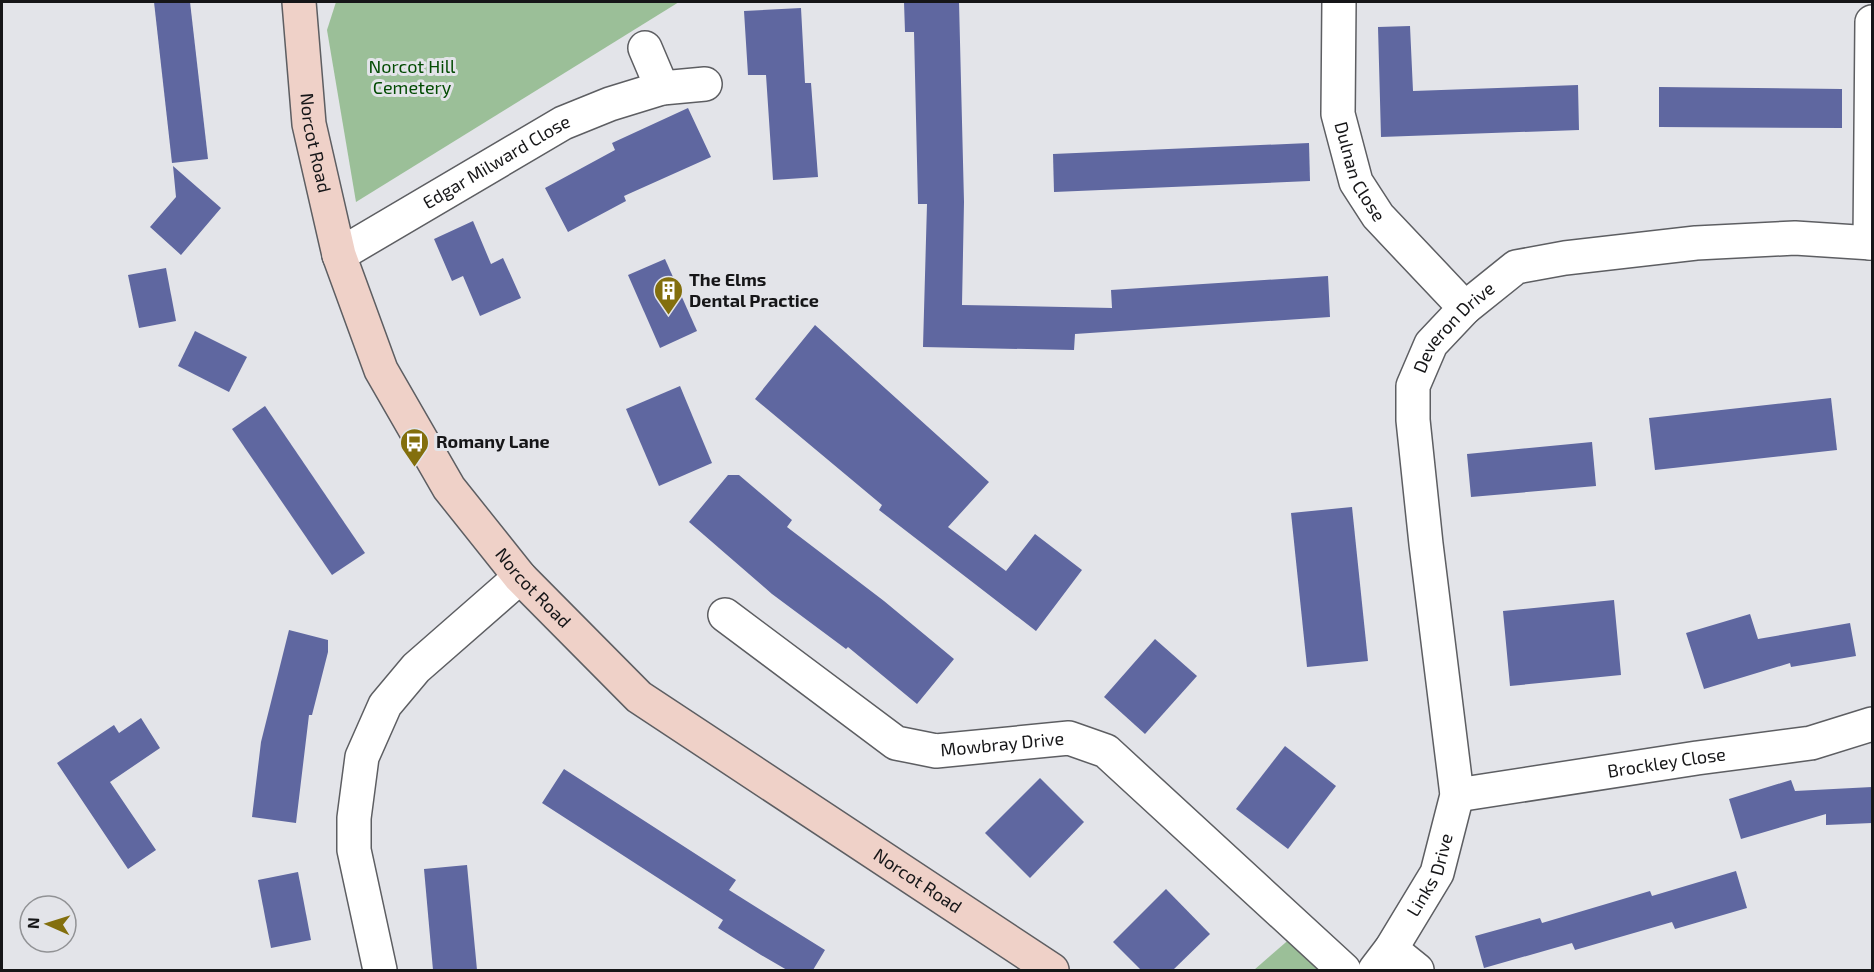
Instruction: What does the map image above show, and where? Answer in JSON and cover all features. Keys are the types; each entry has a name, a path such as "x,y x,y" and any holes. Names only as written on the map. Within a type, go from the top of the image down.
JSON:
{"street":[{"name":"Norcot Road","path":"299,2 309,124 339,255 381,370 449,488 520,577 639,697 1052,970"},
{"name":"Dulnan Close","path":"1339,2 1338,114 1356,182 1378,216 1465,308"},
{"path":"1871,243 1872,22"},
{"path":"645,48 662,88"},
{"name":"Edgar Milward Close","path":"339,255 563,123 610,104 662,88 705,84"},
{"name":"Deveron Drive","path":"1457,795 1413,420 1413,386 1431,344 1465,308 1516,267 1565,258 1673,245 1764,238 1871,243"},
{"path":"380,970 354,850 354,818 362,757 385,705 416,668 520,577"},
{"name":"Mowbray Drive","path":"725,615 896,743 936,752 1069,738 1106,751 1344,970"},
{"name":"Brockley Close","path":"1457,795 1696,758 1811,743 1872,724"},
{"name":"Links Drive","path":"1417,970 1383,960 1437,873 1457,795"}],"green space":[{"name":"Norcot Hill Cemetery","path":"336,2 679,2 356,202 327,30"},
{"path":"1300,930 1344,970 1254,970"}],"building":[{"path":"154,2 190,2 208,159 172,163"},
{"path":"904,2 959,2 964,202 962,305 1112,308 1111,290 1328,276 1330,317 1075,334 1074,350 923,347 927,204 918,204 914,32 905,32"},
{"path":"801,8 805,83 811,83 818,177 773,180 766,75 748,75 744,11"},
{"path":"1410,26 1413,91 1578,85 1579,130 1381,137 1378,27"},
{"path":"1659,87 1842,89 1842,128 1659,127"},
{"path":"688,108 711,157 624,196 626,201 568,232 545,188 615,150 612,143"},
{"path":"1309,143 1310,181 1054,192 1053,154"},
{"path":"173,166 221,208 181,255 150,227 176,197"},
{"path":"473,221 491,264 503,258 521,298 480,316 463,276 452,281 434,239"},
{"name":"The Elms Dental Practice","path":"665,259 697,331 660,348 628,275"},
{"path":"166,268 176,321 139,328 128,275"},
{"path":"815,325 989,482 948,527 1006,571 1035,534 1082,570 1036,631 879,510 882,505 755,399"},
{"path":"195,331 247,357 229,392 178,366"},
{"path":"680,386 712,463 659,486 626,409"},
{"path":"1831,398 1837,450 1655,470 1649,418"},
{"path":"265,406 365,553 332,575 232,429"},
{"path":"1592,442 1596,486 1471,497 1467,454"},
{"path":"728,475 739,475 792,520 787,527 884,601 954,659 917,704 848,647 846,649 772,594 689,522"},
{"path":"1352,507 1368,661 1307,667 1291,513"},
{"path":"1614,600 1621,675 1510,686 1503,611"},
{"path":"1750,614 1758,639 1850,623 1856,656 1791,667 1790,663 1704,689 1686,633"},
{"path":"289,630 328,640 328,652 312,715 309,715 296,823 252,817 261,742"},
{"path":"1155,639 1197,676 1145,734 1104,697"},
{"path":"141,718 160,748 110,782 156,850 128,869 57,763 114,725 119,733"},
{"path":"1285,746 1336,786 1288,849 1236,809"},
{"path":"564,769 736,880 729,890 825,950 813,970 787,970 761,955 718,928 723,920 542,803"},
{"path":"1040,778 1084,822 1030,878 985,833"},
{"path":"1791,780 1795,791 1872,787 1872,823 1826,825 1826,814 1741,839 1729,799"},
{"path":"467,865 477,970 433,970 424,869"},
{"path":"1736,871 1747,908 1675,929 1672,922 1575,950 1572,943 1484,968 1475,936 1540,918 1542,923 1650,891 1652,896"},
{"path":"298,872 311,940 271,948 258,880"},
{"path":"1166,889 1210,934 1173,970 1141,970 1113,942"}],"place":[{"name":"The Elms Dental Practice","path":"668,316"},
{"name":"Romany Lane","path":"415,468"}]}
